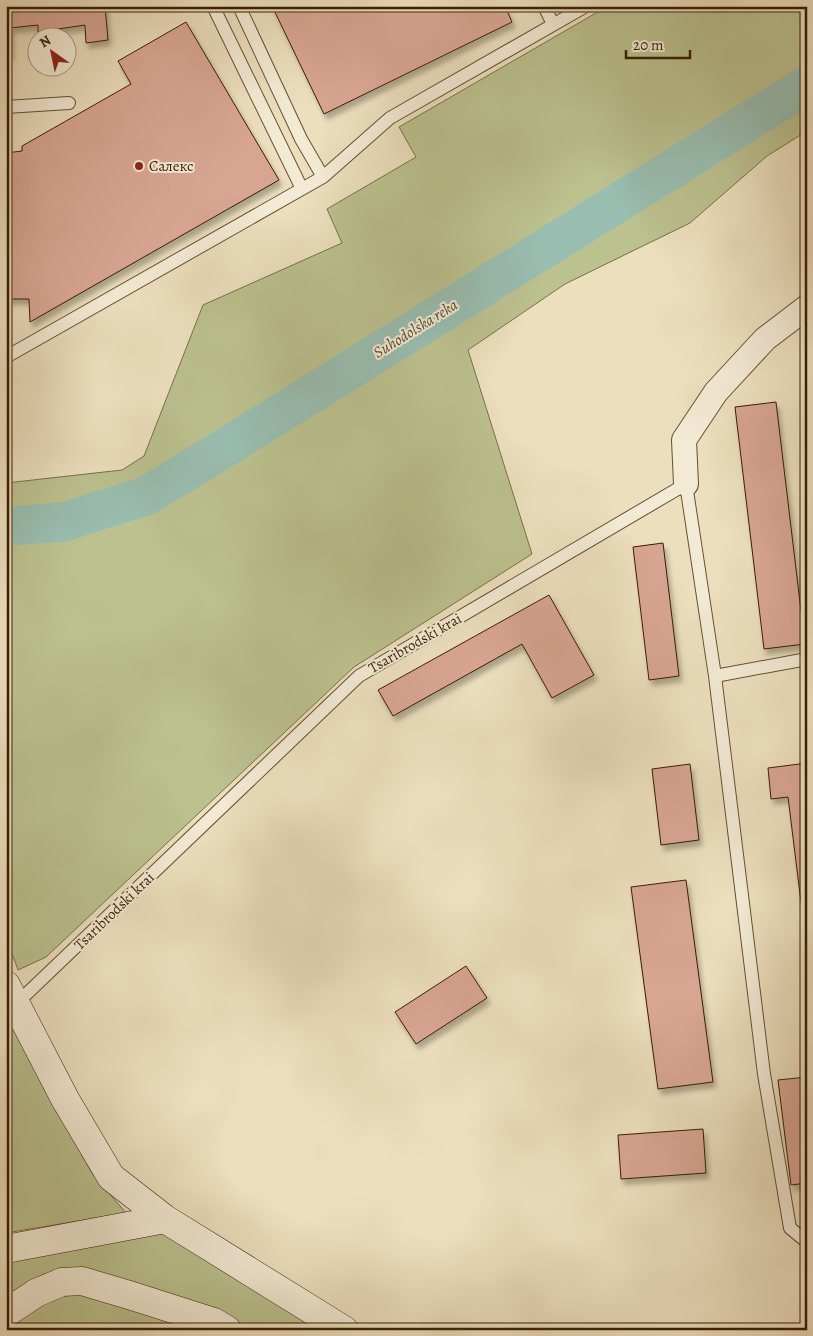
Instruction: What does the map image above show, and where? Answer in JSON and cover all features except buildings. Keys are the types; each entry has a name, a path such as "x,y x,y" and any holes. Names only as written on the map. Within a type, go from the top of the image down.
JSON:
{"main road":[{"path":"11,995 65,1099 111,1177 165,1219 344,1330"},
{"path":"6,1249 165,1219"},
{"path":"6,1313 36,1293 62,1282 82,1281 129,1294 214,1322 227,1330"}],"street":[{"path":"686,484 684,440 716,392 765,339 807,307"}],"lane":[{"path":"213,6 302,189"},
{"path":"239,6 301,139 323,177"},
{"path":"544,6 553,24"},
{"path":"6,357 323,177 390,118 586,6"},
{"path":"6,107 69,103"},
{"path":"686,484 715,676 764,1074 790,1228 802,1238 807,1239"},
{"name":"Tsaribrodski krai","path":"11,995 359,676 686,484"},
{"path":"715,676 807,659"}],"green space":[{"path":"608,6 807,6 807,131 767,156 690,223 565,284 468,350 532,554 354,667 46,957 18,970 6,937 6,483 122,470 144,456 203,305 342,243 327,209 416,157 399,127"},
{"path":"6,1013 92,1173 126,1213 6,1233"},
{"path":"143,1230 172,1232 324,1330 248,1330 223,1313 65,1271 44,1274 21,1286 6,1299 6,1259"},
{"path":"93,1292 207,1330 9,1330 22,1314 53,1298"}],"waterway":[{"name":"Suhodolska reka","path":"6,526 63,522 146,496 807,85"}],"place":[{"name":"Салекс","path":"139,166"}]}
